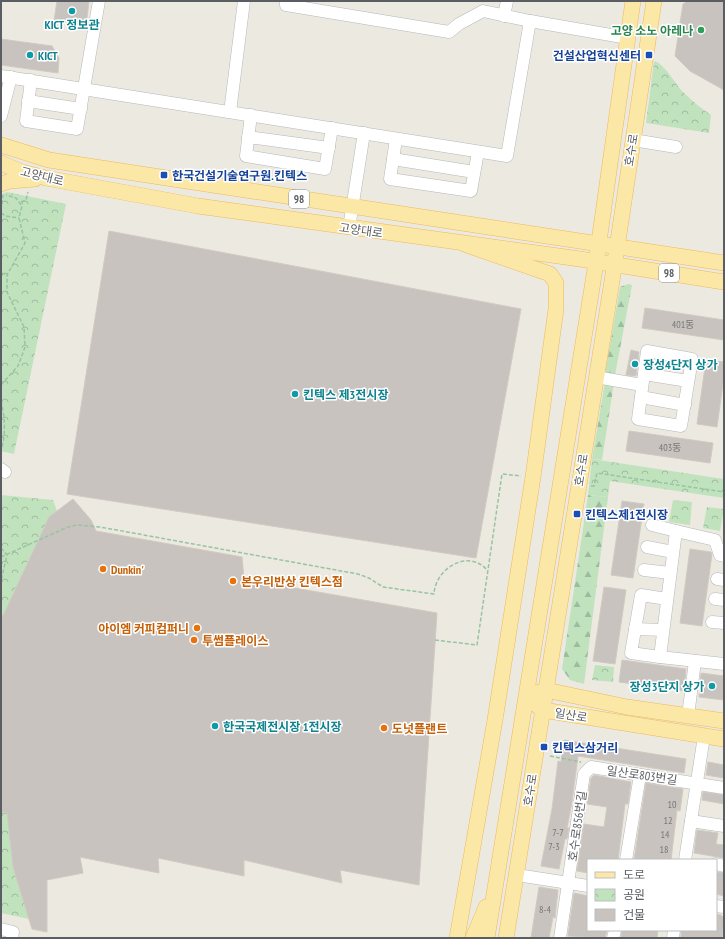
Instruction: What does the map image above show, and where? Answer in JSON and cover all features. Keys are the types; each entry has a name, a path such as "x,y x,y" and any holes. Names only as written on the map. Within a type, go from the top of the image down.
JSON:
{"main road":[{"name":"호수로","path":"487,938 599,245 633,1"},
{"name":"호수로","path":"506,938 614,265 654,1"},
{"name":"고양대로","path":"1,145 49,160 724,263"},
{"name":"고양대로","path":"1,163 22,172 46,178 198,206 724,282"},
{"path":"2,190 10,181 46,178"},
{"path":"457,938 491,742 532,485 556,309 556,283 550,274 464,244"},
{"name":"일산로","path":"526,697 546,690 620,706 724,721"},
{"name":"일산로","path":"526,697 543,710 724,739"},
{"path":"594,719 587,713 588,708 610,711 620,706"},
{"path":"518,748 523,744 526,746 522,782 523,787 530,792"},
{"path":"473,938 496,884"}],"street":[{"path":"31,80 26,121 77,129 99,1"},
{"path":"230,112 244,1"},
{"path":"286,1 286,6 449,32 459,24 483,11 530,21 628,38"},
{"path":"504,16 507,1"},
{"path":"1,116 6,77 507,156 530,21"},
{"path":"28,101 80,109"},
{"path":"251,115 246,156 324,169 332,128"},
{"path":"348,228 364,134"},
{"path":"248,136 328,148"},
{"path":"396,139 390,179 471,191 478,152"},
{"path":"632,140 676,147"},
{"path":"393,159 474,172"},
{"path":"648,351 692,359 688,381 682,426 638,419 648,351"},
{"path":"596,377 642,385 688,381"},
{"path":"642,385 685,405"},
{"path":"652,525 715,540 720,555 724,556"},
{"path":"660,657 676,531"},
{"path":"647,547 673,552"},
{"path":"644,570 670,573"},
{"path":"667,599 640,595 631,653 724,664"},
{"path":"635,629 663,630"},
{"path":"688,716 695,661"},
{"path":"688,859 691,821 704,736"},
{"name":"일산로803번길","path":"587,769 591,767 697,782 724,788"},
{"name":"호수로856번길","path":"560,938 584,774 587,769"},
{"path":"626,859 640,775"},
{"path":"691,821 724,826"},
{"path":"516,875 587,886"},
{"path":"1,929 13,932 12,938"}],"path":[{"path":"1,385 18,366 25,347 24,327 7,292 7,275 25,243 19,218 22,206 21,202 16,198 2,190"},
{"path":"2,190 1,211 4,215"},
{"path":"21,202 26,200 28,192"},
{"path":"1,216 4,215 19,218"},
{"path":"1,273 7,275"},
{"path":"1,401 4,411 4,443 1,450"},
{"path":"586,485 594,486 597,473 724,492"},
{"path":"435,640 477,645 502,474 525,476"},
{"path":"1,557 59,530 77,525 100,527 358,574 370,578 383,587 434,594 434,587 438,577 445,569 455,563 466,561 477,563 488,570"},
{"path":"1,548 7,555"},
{"path":"1,580 7,555"},
{"path":"550,756 584,762 587,769"}],"green space":[{"path":"654,61 666,70 687,96 711,115 709,133 646,123"},
{"path":"7,192 66,204 14,454 1,451 1,194"},
{"path":"628,284 632,285 615,375 605,374 620,287"},
{"path":"605,382 614,383 602,460 592,459"},
{"path":"592,459 724,479 724,498 610,481 608,497 588,495"},
{"path":"1,495 53,500 57,511 43,529 1,620"},
{"path":"588,495 608,497 584,684 570,680 562,669"},
{"path":"673,500 692,502 690,525 669,522"},
{"path":"707,507 724,509 720,531 703,528"},
{"path":"595,665 614,667 613,682 592,680"},
{"path":"7,812 13,867 29,919 1,913 1,813"}],"building":[{"name":"KICT 정보관","path":"57,1 89,1 86,26 54,21"},
{"name":"고양 소노 아레나","path":"688,1 724,1 724,90 690,71 675,56 683,4"},
{"name":"KICT","path":"1,39 52,46 59,58 58,73 1,65"},
{"name":"킨텍스 제3전시장","path":"109,231 521,309 476,558 67,494"},
{"path":"645,308 724,320 724,340 642,328"},
{"name":"장성4단지 상가","path":"631,350 639,352 636,376 626,375"},
{"path":"706,360 724,362 724,376 717,427 697,424"},
{"path":"629,431 713,443 710,463 626,451"},
{"name":"한국국제전시장 1전시장","path":"73,499 91,520 96,531 242,557 244,579 437,613 419,885 340,870 342,883 244,860 244,876 158,858 159,873 80,857 83,873 47,880 47,932 32,929 13,867 7,812 1,813 1,620 49,517"},
{"path":"622,501 644,504 633,578 611,575"},
{"path":"690,549 711,552 712,554 702,626 680,623"},
{"path":"604,587 626,590 615,664 593,661"},
{"path":"622,660 686,669 684,691 619,682"},
{"name":"장성3단지 상가","path":"701,673 724,676 724,700 699,697"},
{"path":"564,740 686,759 684,773 578,756 567,828 569,828 567,839 565,839 559,869 541,866 552,809 558,761 561,762"},
{"path":"708,762 724,765 724,778 706,775"},
{"path":"594,775 631,782 628,804 625,804 618,859 587,859 587,873 577,871 584,824 604,827 607,807 587,804 591,778"},
{"path":"646,783 683,789 680,811 677,810 671,859 634,859"},
{"path":"703,792 724,795 724,804 702,800"},
{"path":"697,830 718,833 716,844 724,845 724,858 694,853"},
{"path":"717,872 724,873 724,896 717,894"},
{"path":"539,887 558,890 555,918 553,917 549,938 531,938"},
{"path":"574,893 587,896 587,931 607,931 605,938 568,936"},
{"path":"717,914 721,915 724,918 722,938 681,938 681,931 717,931"},
{"path":"622,931 658,931 657,938 621,938"}],"place":[{"name":"KICT 정보관","path":"72,11"},
{"name":"고양 소노 아레나","path":"701,30"},
{"name":"KICT","path":"30,55"},
{"name":"건설산업혁신센터","path":"649,55"},
{"name":"한국건설기술연구원.킨텍스","path":"164,175"},
{"name":"장성4단지 상가","path":"635,364"},
{"name":"킨텍스 제3전시장","path":"295,394"},
{"name":"킨텍스제1전시장","path":"577,514"},
{"name":"Dunkin'","path":"103,569"},
{"name":"본우리반상 킨텍스점","path":"233,581"},
{"name":"아이엠 커피컴퍼니","path":"197,628"},
{"name":"투썸플레이스","path":"194,640"},
{"name":"장성3단지 상가","path":"712,686"},
{"name":"한국국제전시장 1전시장","path":"215,726"},
{"name":"도넛플랜트","path":"384,728"},
{"name":"킨텍스삼거리","path":"544,747"}]}
